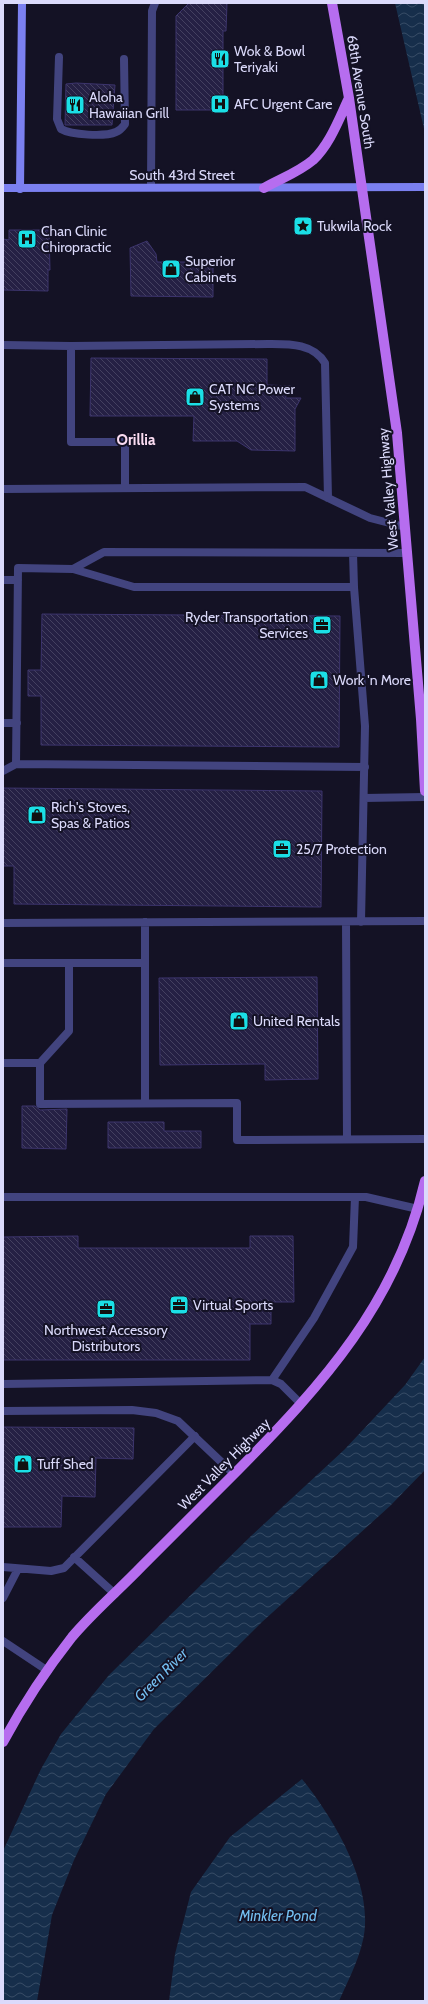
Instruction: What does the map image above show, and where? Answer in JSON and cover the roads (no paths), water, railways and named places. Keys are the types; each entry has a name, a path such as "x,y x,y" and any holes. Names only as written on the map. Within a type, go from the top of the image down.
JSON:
{"main road":[{"path":"20,188 22,3"},
{"name":"68th Avenue South","path":"332,3 349,98 360,186"},
{"path":"264,188 300,169 313,160 329,139 349,98"},
{"name":"South 43rd Street","path":"3,188 151,187 162,189 360,186 425,187"},
{"name":"West Valley Highway","path":"360,186 397,433 408,552 425,791"},
{"name":"West Valley Highway","path":"3,1742 25,1702 72,1637 234,1474 301,1404 343,1353 370,1313 402,1254 418,1209 425,1181"}],"street":[{"path":"151,187 152,11 155,3"},
{"path":"59,57 57,119 61,129 73,134 113,133 121,129 125,124 124,59"},
{"path":"3,345 71,346 290,344 311,349 325,364 328,498"},
{"path":"71,346 71,442 125,442 125,488"},
{"path":"3,489 305,487 370,518 405,527"},
{"path":"73,569 104,552 408,552"},
{"path":"353,552 354,587 365,726 362,922"},
{"path":"16,764 18,568 73,569 134,587 354,587"},
{"path":"3,580 18,580"},
{"path":"3,723 17,724"},
{"path":"3,771 16,764 364,767"},
{"path":"364,798 425,797"},
{"path":"3,923 425,921"},
{"path":"145,922 145,1103"},
{"path":"346,922 347,1139"},
{"path":"3,963 145,963"},
{"path":"69,963 69,1031 40,1063 40,1104 237,1103 237,1140 425,1139"},
{"path":"3,1063 40,1063"},
{"path":"3,1197 355,1197 376,1198 418,1209"},
{"path":"272,1380 314,1318 353,1247 355,1197"},
{"path":"3,1384 272,1380 281,1384 301,1404"},
{"path":"3,1411 132,1410 156,1413 178,1421 234,1474"},
{"path":"3,1567 51,1571 64,1568 195,1436"},
{"path":"74,1557 115,1594"},
{"path":"3,1598 18,1568"},
{"path":"3,1641 48,1671"}],"water":[{"path":"395,3 425,3 425,133"},
{"name":"Green River","path":"425,1357 425,1470 390,1506 262,1622 154,1729 106,1794 74,1860 52,1915 37,2001 3,2001 3,1851 41,1769 61,1734 109,1675 251,1536 344,1450 405,1385"},
{"name":"Minkler Pond","path":"302,1779 327,1814 339,1835 350,1857 364,1901 365,1923 362,1944 355,1966 339,2001 169,2001 175,1954 191,1892 230,1837"}],"place":[{"name":"Wok & Bowl Teriyaki","path":"220,59"},
{"name":"AFC Urgent Care","path":"220,104"},
{"name":"Aloha Hawaiian Grill","path":"75,105"},
{"name":"Tukwila Rock","path":"303,226"},
{"name":"Chan Clinic Chiropractic","path":"27,239"},
{"name":"Superior Cabinets","path":"171,269"},
{"name":"CAT NC Power Systems","path":"195,397"},
{"name":"Ryder Transportation Services","path":"322,625"},
{"name":"Work 'n More","path":"319,680"},
{"name":"Rich's Stoves, Spas & Patios","path":"37,815"},
{"name":"25/7 Protection","path":"282,849"},
{"name":"United Rentals","path":"239,1021"},
{"name":"Virtual Sports","path":"179,1305"},
{"name":"Northwest Accessory Distributors","path":"106,1309"},
{"name":"Tuff Shed","path":"23,1464"}],"district":[{"name":"Orillia","path":"136,440"}]}
